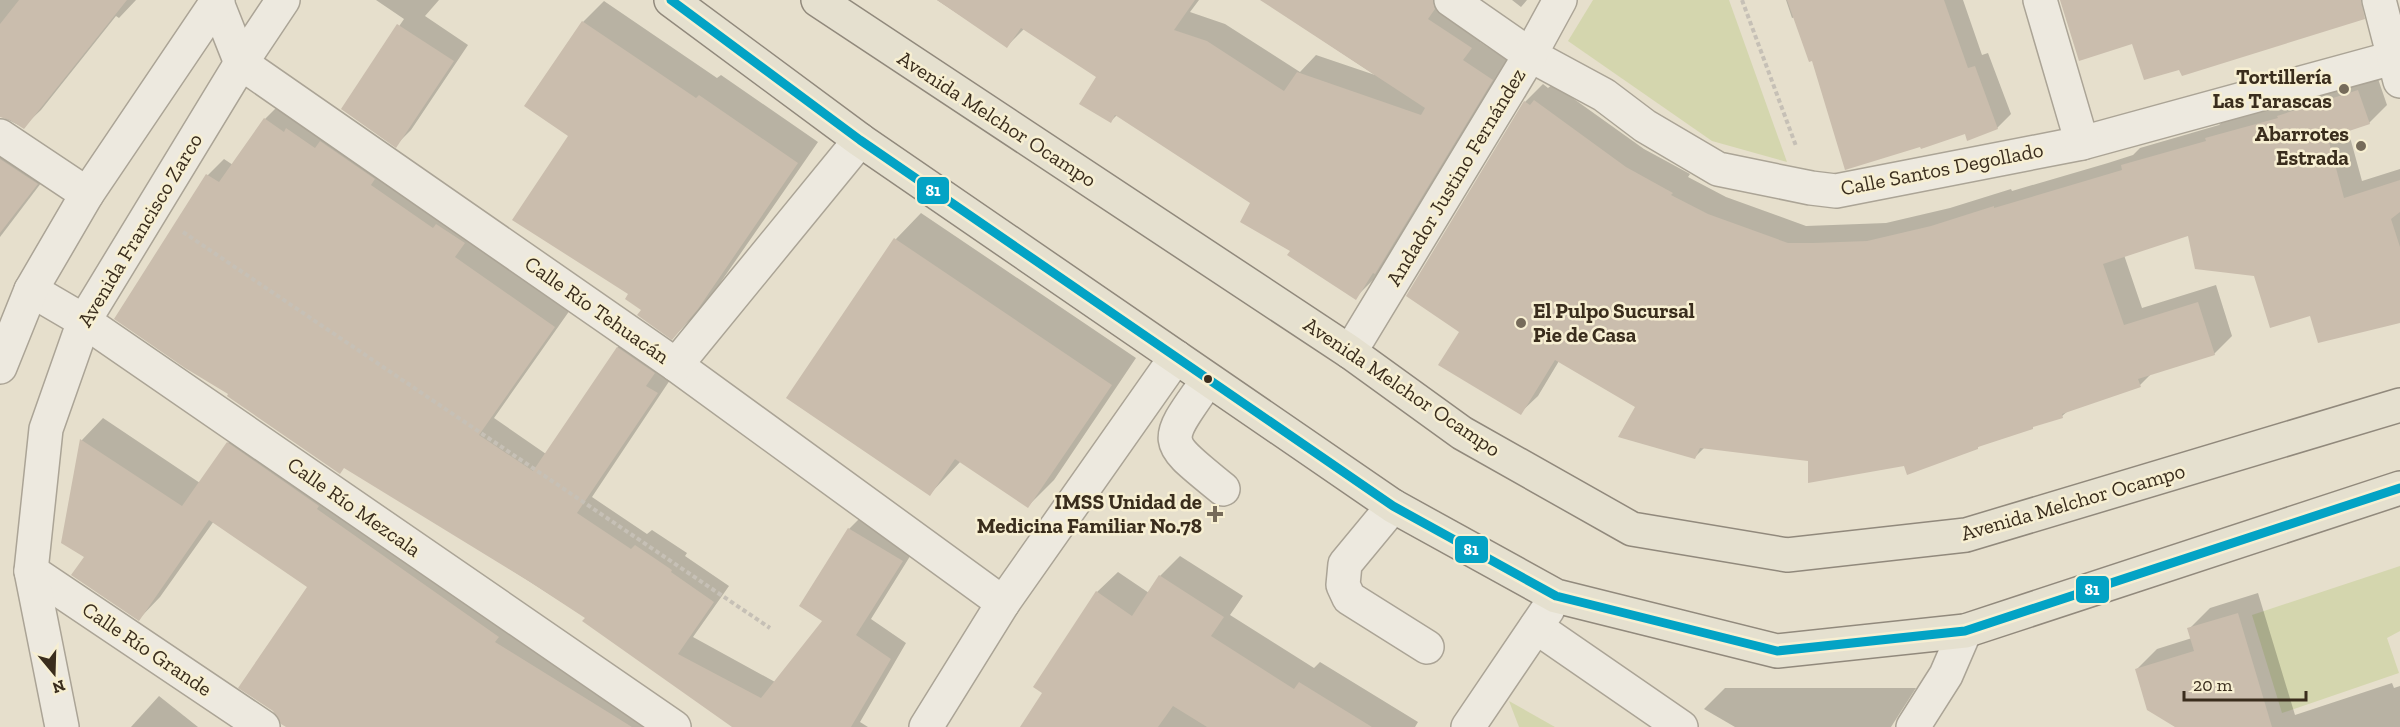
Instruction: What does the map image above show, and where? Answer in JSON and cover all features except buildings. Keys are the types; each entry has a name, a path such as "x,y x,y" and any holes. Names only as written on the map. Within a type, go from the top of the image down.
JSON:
{"main road":[{"path":"671,0 860,140 1394,506 1556,596 1777,651 1965,631 2400,488"},
{"name":"Avenida Melchor Ocampo","path":"818,0 1350,352 1462,433 1632,529 1787,555 1966,535 2400,405"}],"street":[{"path":"217,0 241,63"},
{"path":"0,367 31,290 87,194 217,0"},
{"name":"Avenida Francisco Zarco","path":"63,727 31,571 46,429 84,321 241,63 284,0"},
{"name":"Calle Santos Degollado","path":"1451,0 1530,55 1604,96 1645,126 1718,170 1836,191 2082,142 2398,65"},
{"name":"Andador Justino Fernández","path":"1350,352 1530,55 1560,0"},
{"path":"2040,0 2082,142"},
{"path":"2379,0 2398,65"},
{"name":"Calle Río Tehuacán","path":"241,63 676,365 1003,603"},
{"path":"0,136 87,194"},
{"path":"676,365 860,140"},
{"name":"Calle Río Mezcala","path":"31,290 84,321 674,727"},
{"path":"926,727 1003,603 1176,357"},
{"path":"1208,380 1178,422 1174,435 1175,444 1181,455 1223,489"},
{"path":"1394,506 1346,564 1343,585 1349,598 1427,646"},
{"name":"Calle Río Grande","path":"31,571 264,727"},
{"path":"1468,727 1556,596"},
{"path":"1536,627 1681,727"},
{"path":"1913,727 1946,675 1965,631"}],"path":[{"path":"1742,0 1811,188"},
{"path":"150,210 770,628"}],"green space":[{"path":"1593,0 1729,0 1787,162 1712,141 1568,41"},
{"path":"2400,566 2400,631 2387,638 2399,673 2282,713 2252,615"},
{"path":"1509,701 1555,727 1519,727"}],"transit line":[{"name":"81","path":"671,0 860,140 1393,506 1556,596 1777,651 1965,631 2400,488"}],"place":[{"name":"Tortillería Las Tarascas","path":"2344,89"},
{"name":"Abarrotes Estrada","path":"2361,146"},
{"name":"El Pulpo Sucursal Pie de Casa","path":"1521,323"},
{"name":"IMSS Unidad de Medicina Familiar No.78","path":"1215,514"}]}
